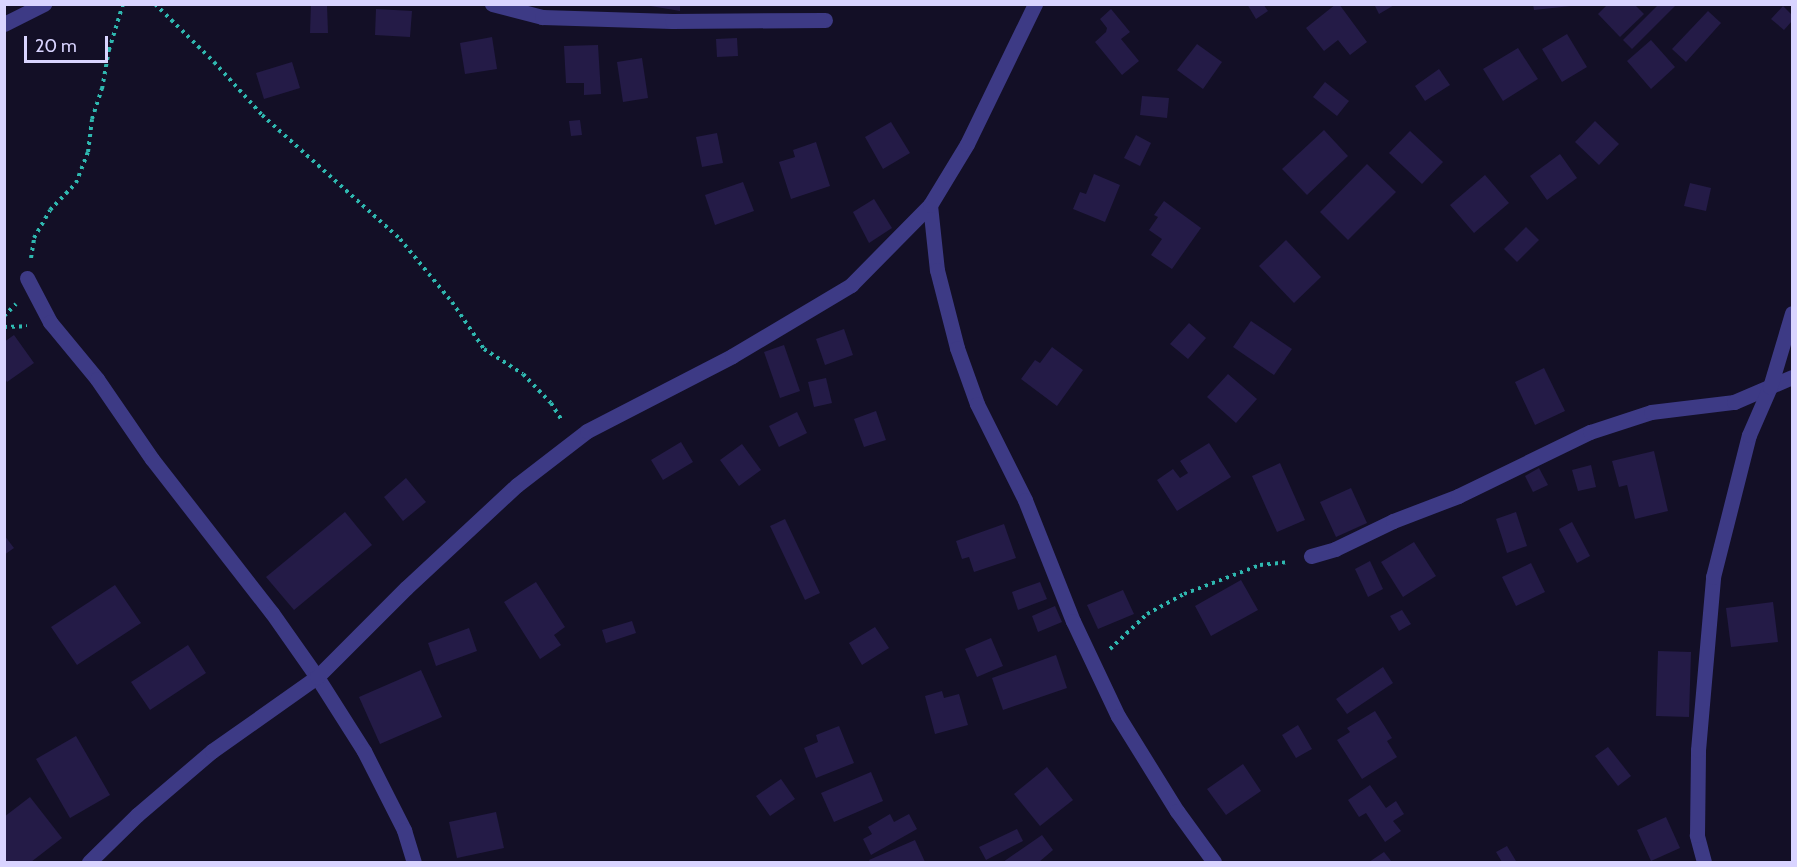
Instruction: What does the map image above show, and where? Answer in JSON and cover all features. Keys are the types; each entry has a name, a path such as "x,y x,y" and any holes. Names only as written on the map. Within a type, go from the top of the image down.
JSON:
{"street":[{"path":"4,24 45,4"},
{"path":"492,4 542,17 672,21 825,20"},
{"path":"89,862 137,815 212,751 317,677 406,588 509,493 587,431 732,356 851,285 930,205 966,144 1035,4"},
{"path":"930,205 938,270 957,348 977,404 1024,500 1084,647 1124,726 1176,811 1214,862"},
{"path":"28,273 50,322 97,379 152,459 272,613 317,677 364,751 404,830 414,862"},
{"path":"1704,862 1697,835 1698,750 1713,577 1749,435 1770,387 1792,313"},
{"path":"1311,556 1335,549 1393,521 1458,496 1590,432 1651,412 1734,402 1792,377"}],"path":[{"path":"28,273 34,238 50,210 76,183 88,152 92,119 102,89 109,50 123,4"},
{"path":"155,4 191,38 262,115 400,239 452,302 484,349 523,374 551,403 574,441"},
{"path":"1084,647 1109,650 1146,614 1184,594 1260,565 1288,562 1311,556"}],"building":[{"path":"311,4 327,5 328,33 310,33"},
{"path":"639,4 680,4 680,11"},
{"path":"1247,4 1263,4 1268,11 1256,19"},
{"path":"1339,4 1367,42 1350,55 1338,40 1324,51 1306,28"},
{"path":"1374,4 1396,4 1379,14"},
{"path":"1533,4 1571,4 1571,6 1534,10"},
{"path":"1608,4 1634,4 1644,14 1620,37 1598,14"},
{"path":"1659,4 1677,4 1632,49 1623,40"},
{"path":"1783,6 1792,15 1792,21 1784,30 1771,19"},
{"path":"376,9 412,11 410,37 375,35"},
{"path":"1111,9 1130,32 1121,39 1139,61 1122,75 1095,42 1106,32 1107,28 1100,19"},
{"path":"1708,11 1721,23 1686,62 1672,49"},
{"path":"1567,34 1587,67 1562,82 1542,49"},
{"path":"492,37 497,69 465,74 460,43"},
{"path":"737,38 738,56 717,57 716,39"},
{"path":"1651,40 1675,67 1651,89 1627,61"},
{"path":"1197,44 1222,62 1203,89 1177,70"},
{"path":"598,45 601,94 584,95 584,83 566,83 564,46"},
{"path":"1518,48 1538,79 1503,101 1483,69"},
{"path":"642,58 648,98 623,102 617,62"},
{"path":"292,62 300,88 264,99 256,73"},
{"path":"1439,69 1450,85 1425,101 1415,86"},
{"path":"1325,82 1349,101 1337,116 1313,97"},
{"path":"1142,96 1169,98 1167,118 1140,115"},
{"path":"580,120 582,135 571,136 569,121"},
{"path":"1595,121 1619,144 1599,165 1575,142"},
{"path":"891,122 910,153 883,169 865,137"},
{"path":"1324,130 1348,156 1307,195 1282,169"},
{"path":"1410,131 1443,162 1422,184 1389,153"},
{"path":"717,133 723,163 702,167 696,137"},
{"path":"1136,135 1151,143 1140,166 1124,158"},
{"path":"816,142 830,186 791,199 779,162 795,157 793,150"},
{"path":"1560,154 1577,178 1547,200 1530,176"},
{"path":"1367,164 1396,192 1348,240 1320,212"},
{"path":"1094,174 1120,185 1105,222 1073,209 1080,192 1086,194"},
{"path":"1485,175 1509,203 1474,233 1450,205"},
{"path":"743,182 754,211 715,225 705,195"},
{"path":"1690,183 1711,188 1706,211 1684,206"},
{"path":"874,199 892,228 869,243 853,212"},
{"path":"1164,201 1201,228 1172,269 1151,255 1162,239 1149,230 1158,217 1154,215"},
{"path":"1526,227 1539,240 1517,262 1504,249"},
{"path":"1286,240 1321,277 1294,303 1259,266"},
{"path":"1251,321 1292,349 1274,375 1233,347"},
{"path":"1189,323 1206,338 1188,359 1170,344"},
{"path":"844,329 853,355 825,365 816,339"},
{"path":"14,335 34,363 7,382 4,377 4,342"},
{"path":"784,345 800,391 780,398 764,352"},
{"path":"1052,347 1083,370 1057,406 1021,379 1035,360 1040,363"},
{"path":"1544,368 1565,411 1535,425 1515,382"},
{"path":"1228,374 1257,399 1236,423 1207,397"},
{"path":"826,378 832,403 814,407 808,382"},
{"path":"876,411 886,440 864,447 854,419"},
{"path":"797,412 807,433 779,447 769,426"},
{"path":"681,442 693,462 663,480 651,460"},
{"path":"1209,443 1231,477 1177,511 1157,480 1173,469 1180,478 1188,473 1180,461"},
{"path":"742,444 761,470 739,486 720,460"},
{"path":"1654,451 1668,511 1635,519 1627,485 1619,487 1612,461"},
{"path":"1280,463 1305,520 1277,532 1252,476"},
{"path":"1591,465 1596,487 1578,491 1572,470"},
{"path":"1539,468 1548,485 1533,492 1525,476"},
{"path":"406,478 426,502 403,521 384,497"},
{"path":"1351,488 1367,523 1336,537 1320,502"},
{"path":"345,512 372,545 294,610 266,577"},
{"path":"1516,512 1527,546 1507,553 1496,519"},
{"path":"785,519 820,593 805,600 770,526"},
{"path":"1572,522 1590,556 1577,563 1559,529"},
{"path":"1004,524 1016,558 974,572 969,557 962,559 956,541"},
{"path":"4,535 14,548 4,555"},
{"path":"1414,542 1436,576 1403,597 1381,562"},
{"path":"1370,561 1383,589 1368,597 1355,569"},
{"path":"1531,563 1545,592 1516,606 1502,577"},
{"path":"1241,580 1258,610 1211,636 1195,606"},
{"path":"536,582 565,627 554,635 561,645 540,659 504,602"},
{"path":"1040,582 1047,599 1018,610 1012,592"},
{"path":"115,585 141,623 77,665 51,627"},
{"path":"1123,590 1134,614 1098,629 1087,605"},
{"path":"1773,602 1778,642 1731,647 1726,608"},
{"path":"1055,606 1062,622 1038,632 1032,616"},
{"path":"1402,610 1411,624 1399,631 1390,616"},
{"path":"632,621 636,633 606,643 602,630"},
{"path":"875,627 889,648 862,665 849,643"},
{"path":"469,628 477,651 436,666 428,643"},
{"path":"991,638 1003,666 977,677 965,649"},
{"path":"188,645 206,673 150,710 131,682"},
{"path":"1658,651 1691,652 1689,717 1656,716"},
{"path":"1056,655 1067,688 1003,710 992,678"},
{"path":"1383,667 1393,683 1347,714 1336,699"},
{"path":"421,670 442,717 380,744 359,697"},
{"path":"942,691 944,698 959,694 968,725 935,734 925,696"},
{"path":"1375,711 1392,738 1387,741 1397,757 1362,779 1337,740 1350,732 1347,728"},
{"path":"1298,725 1312,749 1296,758 1282,735"},
{"path":"839,726 854,763 816,778 804,748 818,742 816,735"},
{"path":"76,736 110,795 70,818 36,759"},
{"path":"1608,747 1631,776 1618,786 1595,756"},
{"path":"1243,764 1261,791 1226,815 1207,789"},
{"path":"1047,767 1073,800 1040,826 1014,794"},
{"path":"871,772 883,801 834,822 821,793"},
{"path":"781,779 795,799 770,816 756,796"},
{"path":"1370,785 1386,808 1396,801 1404,814 1393,821 1401,831 1385,842 1366,813 1359,817 1348,800"},
{"path":"30,797 62,838 31,862 4,862 4,817"},
{"path":"496,812 504,848 457,858 449,822"},
{"path":"890,814 894,822 909,814 917,829 871,855 863,839 872,834 868,827"},
{"path":"1666,817 1680,848 1651,861 1637,830"},
{"path":"1017,829 1023,841 986,860 979,847"},
{"path":"1042,835 1053,850 1039,862 1003,862"},
{"path":"915,840 925,862 870,862 869,860"},
{"path":"1507,846 1516,861 1502,862 1496,852"},
{"path":"1384,852 1392,862 1369,862"}]}
